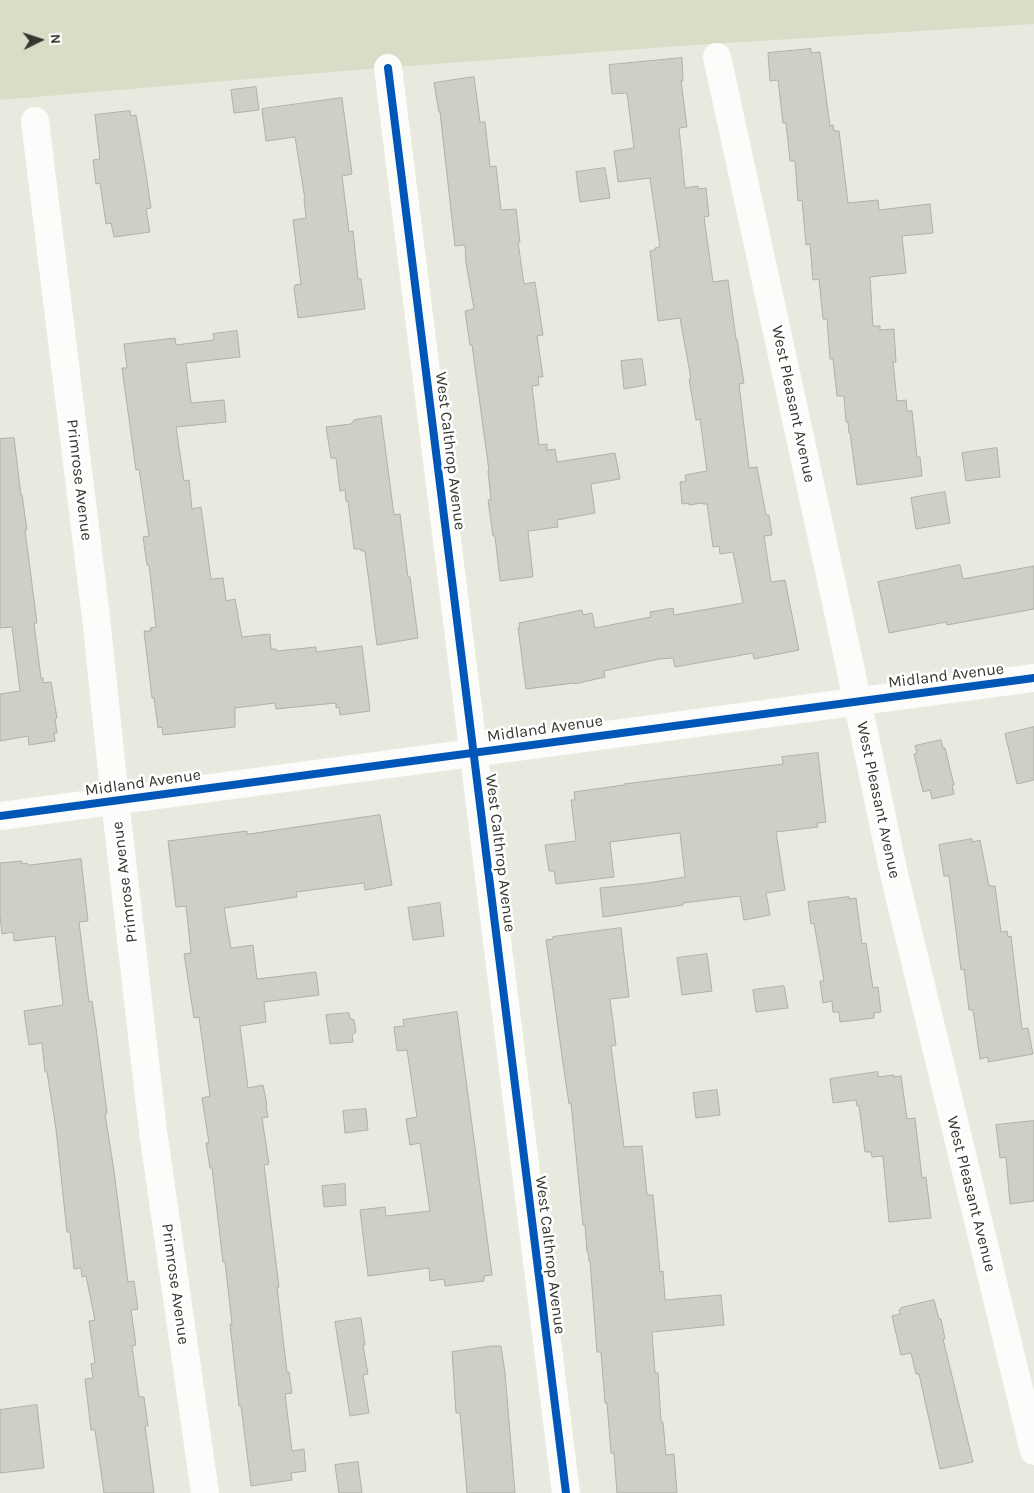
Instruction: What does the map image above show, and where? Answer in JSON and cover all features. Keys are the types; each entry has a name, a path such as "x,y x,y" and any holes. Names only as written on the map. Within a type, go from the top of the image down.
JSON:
{"street":[{"name":"West Pleasant Avenue","path":"717,57 894,874 1034,1451"},
{"name":"West Calthrop Avenue","path":"388,68 566,1493"},
{"name":"Primrose Avenue","path":"35,121 95,607 115,800 154,1131 205,1493"},
{"name":"Midland Avenue","path":"0,816 1034,678"}],"green space":[{"path":"0,0 1034,0 1034,24 694,45 368,69 0,100"}],"building":[{"path":"811,49 811,53 820,52 830,126 833,125 834,131 839,131 848,203 878,200 879,210 930,204 933,233 902,236 906,273 870,277 873,326 880,326 880,330 894,329 896,362 893,362 897,401 906,400 907,411 912,411 917,457 920,457 922,476 857,485 850,433 848,422 846,422 844,396 837,396 833,359 830,359 827,319 823,319 819,279 813,280 810,244 806,245 802,200 798,201 795,161 790,161 786,123 783,123 778,80 770,81 768,53"},
{"path":"682,58 683,81 681,81 687,127 679,128 685,188 698,186 698,189 706,188 709,216 704,217 713,282 728,280 744,383 739,384 749,468 757,467 766,515 769,515 772,535 764,536 771,582 785,580 799,650 754,659 753,653 675,667 673,658 659,659 604,671 605,677 575,684 526,689 518,628 520,628 519,623 582,610 583,615 592,613 595,628 651,617 650,612 673,608 674,615 743,603 733,552 720,554 719,546 713,547 707,504 682,504 680,482 686,481 685,475 707,471 700,419 696,420 680,318 658,321 650,251 660,247 650,178 618,182 614,151 634,148 627,93 612,94 609,65"},
{"path":"474,77 480,122 485,122 490,167 496,166 501,210 516,209 520,242 518,242 524,284 535,282 543,335 537,336 543,377 538,377 539,385 532,386 539,445 547,444 547,450 555,449 557,462 615,453 620,479 591,484 595,513 557,520 558,527 528,531 533,576 500,581 495,536 493,536 488,500 491,500 489,471 472,345 470,345 465,311 474,309 466,263 465,245 455,246 440,112 434,83"},
{"path":"256,87 259,110 234,113 231,90"},
{"path":"342,98 352,174 342,176 349,232 353,231 358,279 361,279 365,309 298,318 294,288 295,285 301,284 293,220 306,218 305,199 295,137 266,141 262,109"},
{"path":"130,111 131,116 136,115 145,167 151,208 146,209 150,232 114,237 111,223 106,224 100,183 96,184 93,160 100,159 95,115"},
{"path":"605,168 610,198 580,202 576,172"},
{"path":"237,331 240,357 186,363 191,403 224,400 226,422 176,427 184,481 189,480 192,509 201,507 211,579 223,578 226,601 235,599 242,637 270,634 271,649 276,649 277,651 316,647 316,652 362,646 370,711 340,715 339,707 336,708 336,703 276,709 275,703 235,708 235,727 163,735 162,727 158,728 154,698 152,698 144,631 151,631 150,628 156,627 149,565 147,565 143,537 149,536 139,469 136,470 122,368 127,368 124,344 175,338 176,345 214,340 213,334"},
{"path":"642,359 646,385 624,389 621,361"},
{"path":"381,416 394,515 400,514 418,638 377,645 365,551 354,549 348,501 346,501 345,490 340,491 336,458 331,458 326,427 351,424 354,420"},
{"path":"14,438 27,530 25,530 37,623 34,623 41,678 43,678 43,683 51,682 57,718 55,719 57,733 54,733 55,741 29,745 28,736 0,741 0,694 20,691 12,627 0,628 0,439"},
{"path":"997,448 1000,477 966,481 962,453"},
{"path":"945,492 950,523 916,529 911,498"},
{"path":"960,565 963,579 1034,566 1034,609 947,625 946,622 889,633 878,582"},
{"path":"1034,727 1034,780 1017,784 1005,734"},
{"path":"941,740 943,748 945,748 954,785 952,785 954,794 932,799 930,790 923,792 914,754 917,753 915,746"},
{"path":"818,753 826,822 817,823 818,827 776,832 785,890 766,893 770,915 744,920 740,896 683,903 683,905 603,917 600,888 685,877 680,833 610,842 614,877 556,884 554,871 549,871 545,845 576,841 571,800 575,800 574,792 783,764 782,757"},
{"path":"380,815 392,885 365,890 364,883 296,892 297,897 224,908 231,948 253,945 257,979 316,972 319,995 264,1002 266,1022 240,1026 248,1088 263,1085 267,1105 268,1117 262,1118 269,1164 264,1165 287,1372 289,1372 292,1393 285,1394 292,1451 304,1449 306,1471 291,1473 292,1480 251,1486 241,1406 239,1406 225,1262 223,1262 212,1168 210,1168 206,1143 209,1143 202,1098 210,1096 199,1017 194,1018 184,954 191,953 186,906 176,907 168,841 247,831 247,834"},
{"path":"972,839 972,842 980,840 989,886 995,886 1001,932 1007,931 1008,937 1011,936 1022,1029 1028,1028 1033,1054 988,1062 988,1057 980,1059 973,1010 969,1010 964,969 961,970 949,876 944,876 939,845"},
{"path":"81,859 88,921 79,922 89,1002 92,1001 96,1028 107,1113 105,1114 128,1282 134,1281 138,1309 131,1310 136,1345 132,1346 139,1397 144,1397 148,1426 145,1426 154,1493 104,1493 95,1430 91,1430 85,1379 93,1378 91,1364 95,1363 89,1321 95,1320 86,1276 82,1277 81,1268 74,1269 70,1232 67,1232 56,1129 47,1072 45,1072 42,1043 29,1045 24,1011 63,1005 55,936 14,941 13,932 2,934 0,863 22,861 22,864 27,863 28,865"},
{"path":"849,897 849,899 856,898 862,944 866,943 873,988 878,987 881,1012 874,1013 874,1018 840,1022 839,1012 833,1012 832,1001 823,1003 820,981 824,981 814,923 811,924 808,902"},
{"path":"440,903 444,936 413,940 408,908"},
{"path":"621,928 629,997 610,999 616,1045 611,1046 624,1147 642,1146 647,1195 653,1195 660,1272 663,1271 665,1300 721,1295 724,1325 652,1332 655,1373 658,1373 661,1422 663,1422 666,1455 674,1454 677,1493 617,1493 614,1453 611,1453 607,1403 605,1403 601,1352 597,1352 590,1261 587,1252 585,1225 583,1225 571,1103 569,1104 546,940 553,939 553,937"},
{"path":"707,954 712,991 682,995 677,958"},
{"path":"784,986 788,1008 756,1012 753,990"},
{"path":"457,1012 492,1275 484,1276 484,1281 445,1286 444,1279 430,1281 429,1268 368,1276 360,1210 385,1207 386,1216 430,1211 420,1143 410,1145 406,1119 417,1117 407,1050 397,1051 394,1027 404,1026 403,1020"},
{"path":"349,1013 350,1018 354,1020 356,1032 352,1035 353,1042 330,1044 326,1015"},
{"path":"878,1072 878,1077 901,1076 907,1119 915,1118 922,1178 926,1177 931,1218 889,1222 883,1156 872,1157 871,1152 865,1152 859,1106 857,1106 856,1100 833,1103 830,1079"},
{"path":"717,1090 720,1115 696,1118 693,1093"},
{"path":"366,1109 368,1130 345,1133 343,1111"},
{"path":"1034,1121 1034,1201 1010,1204 1006,1157 1000,1158 996,1125"},
{"path":"345,1184 346,1205 324,1207 322,1186"},
{"path":"934,1300 939,1319 941,1319 945,1339 943,1339 973,1462 940,1469 919,1374 916,1374 911,1353 901,1355 892,1316 900,1314 899,1310 901,1308"},
{"path":"361,1318 368,1374 363,1375 369,1413 350,1416 335,1322"},
{"path":"501,1346 515,1493 467,1493 460,1413 456,1413 452,1352"},
{"path":"37,1405 44,1468 0,1473 0,1410"},
{"path":"358,1462 362,1493 339,1493 335,1465"}],"cycle path":[{"path":"388,68 566,1493"},
{"path":"0,816 1034,678"}]}
